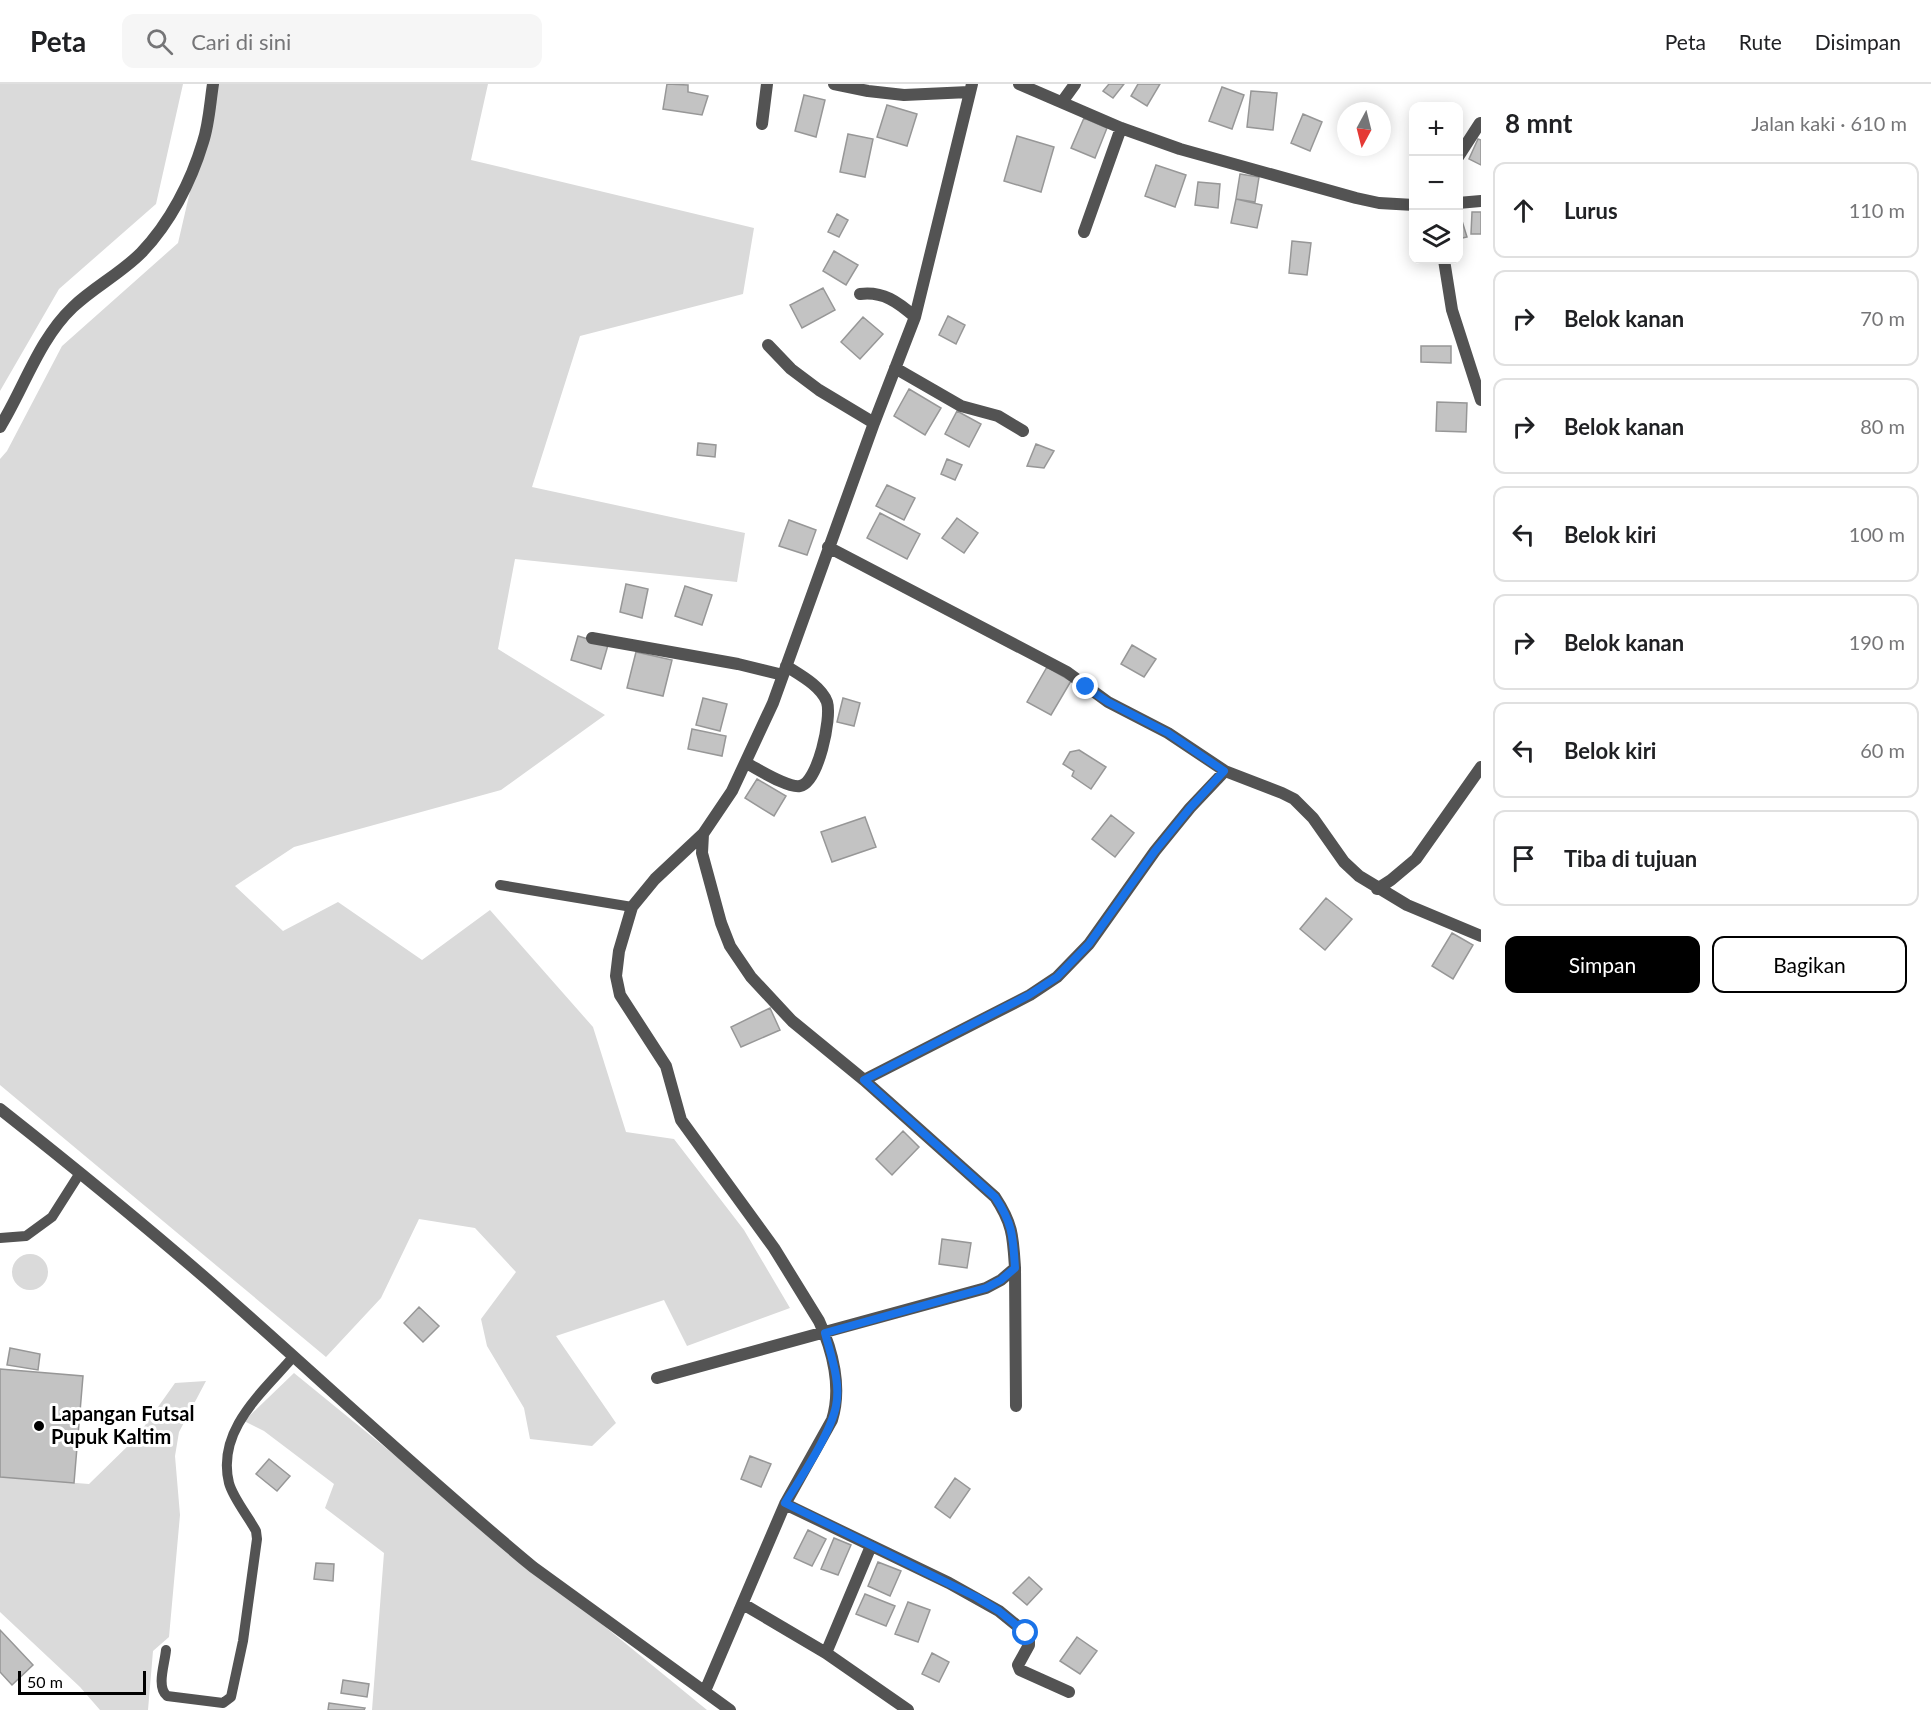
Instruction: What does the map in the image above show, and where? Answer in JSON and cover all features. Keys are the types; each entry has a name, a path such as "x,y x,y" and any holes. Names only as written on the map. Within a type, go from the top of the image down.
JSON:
{"street":[{"path":"0,428 45,342 72,307 140,254 171,214 204,141 213,84"},
{"path":"762,124 766,84"},
{"path":"705,1691 785,1503 810,1463 832,1420 836,1405 836,1375 825,1333 774,1248 686,1129 677,1107 666,1066 627,1008 620,995 616,976 619,951 632,907 655,879 703,834 732,792 773,703 828,547 915,317 971,88 904,95 834,84"},
{"path":"1019,84 1121,128 1180,149 1356,198 1379,203 1409,205"},
{"path":"1062,102 1075,84"},
{"path":"1459,156 1480,123"},
{"path":"1084,232 1121,128"},
{"path":"1463,203 1481,201"},
{"path":"1445,264 1452,310 1481,400"},
{"path":"860,294 870,293 892,298 915,317"},
{"path":"768,345 801,376 874,423"},
{"path":"895,368 961,406 998,416 1023,431"},
{"path":"828,547 1057,667 1108,702 1168,733 1224,771 1294,799 1313,818 1344,862 1359,876 1377,889 1415,909 1481,936"},
{"path":"592,638 784,670 806,679 823,695 828,704 825,736 812,777 805,784 796,786 785,783 746,763"},
{"path":"1377,889 1392,880 1416,859 1481,767"},
{"path":"864,1080 1029,995 1057,977 1089,944 1155,851 1224,771"},
{"path":"703,834 702,853 711,894 730,946 751,977 792,1021 864,1080 995,1197 1008,1216 1012,1230 1015,1268 1016,1406"},
{"path":"0,1108 209,1282 533,1567 730,1710"},
{"path":"657,1378 986,1288 1001,1280 1015,1268"},
{"path":"785,1503 949,1582 999,1611 1029,1638 1029,1645 1018,1665 1020,1670 1069,1692"},
{"path":"826,1653 871,1546"},
{"path":"743,1604 826,1653 908,1710"}],"lane":[{"path":"500,885 632,907"},
{"path":"0,1238 26,1236 52,1217 80,1173"},
{"path":"166,1650 162,1687 164,1694 223,1703 231,1697 243,1641 256,1531 229,1483 227,1468 229,1449 234,1429 244,1414 293,1357"}],"shaded area":[{"path":"0,84 183,84 156,204 59,289 0,391"},
{"path":"215,84 488,84 471,160 754,228 743,294 580,336 532,487 745,533 737,582 515,559 498,649 605,715 501,790 294,847 235,886 283,931 338,902 422,960 490,910 593,1027 626,1132 674,1139 744,1230 790,1308 687,1346 664,1300 556,1336 616,1423 592,1446 530,1439 524,1408 487,1346 481,1319 516,1272 475,1228 419,1219 381,1298 326,1357 0,1085 0,459 7,451 62,346 178,243"},
{"path":"30,1254 43,1259 48,1272 43,1285 30,1290 17,1285 12,1272 17,1259"},
{"path":"294,1373 707,1710 372,1710 384,1553 325,1508 334,1484 264,1431 244,1421"},
{"path":"206,1381 179,1432 175,1456 180,1515 169,1637 153,1651 148,1710 100,1710 80,1687 0,1612 0,1477 89,1484 136,1438 175,1383"}],"building":[{"path":"667,84 688,85 688,92 708,96 702,115 663,109"},
{"path":"1109,84 1124,84 1113,98 1103,91"},
{"path":"1138,84 1160,84 1147,106 1131,96"},
{"path":"1222,87 1244,95 1232,129 1209,121"},
{"path":"1251,91 1277,93 1273,130 1247,127"},
{"path":"804,95 825,100 816,137 795,131"},
{"path":"887,105 917,114 907,146 877,137"},
{"path":"1303,114 1322,122 1310,151 1291,143"},
{"path":"1084,118 1107,128 1095,158 1071,148"},
{"path":"848,134 873,139 865,177 840,172"},
{"path":"1017,136 1054,147 1041,192 1004,181"},
{"path":"1478,139 1481,140 1481,165 1469,159"},
{"path":"1156,165 1186,175 1175,207 1145,196"},
{"path":"1240,174 1259,177 1255,202 1236,199"},
{"path":"1198,182 1220,184 1218,208 1195,205"},
{"path":"1236,199 1262,205 1257,228 1231,223"},
{"path":"1472,212 1481,212 1481,234 1471,234"},
{"path":"837,214 848,220 839,237 828,232"},
{"path":"1463,224 1467,237 1463,238"},
{"path":"1292,241 1311,243 1307,275 1289,273"},
{"path":"834,251 858,265 846,285 823,271"},
{"path":"823,288 835,310 802,328 790,305"},
{"path":"948,316 965,325 956,344 939,335"},
{"path":"863,317 883,334 860,359 841,342"},
{"path":"1421,346 1451,346 1451,363 1421,362"},
{"path":"909,389 941,408 925,435 894,416"},
{"path":"1437,402 1467,403 1466,432 1436,431"},
{"path":"957,411 981,424 969,447 945,434"},
{"path":"698,443 716,445 715,457 697,455"},
{"path":"1036,444 1054,451 1044,468 1027,466"},
{"path":"947,459 962,465 955,480 941,474"},
{"path":"887,485 915,498 904,520 876,506"},
{"path":"880,513 920,534 907,559 867,538"},
{"path":"957,518 978,533 964,553 942,538"},
{"path":"789,520 816,530 807,555 779,546"},
{"path":"626,584 648,589 642,618 620,612"},
{"path":"685,586 712,595 702,625 675,616"},
{"path":"578,636 608,645 601,669 571,660"},
{"path":"1132,645 1156,659 1144,677 1121,664"},
{"path":"636,652 672,660 663,696 627,688"},
{"path":"1047,667 1071,681 1051,715 1027,702"},
{"path":"703,698 727,704 720,731 696,725"},
{"path":"843,698 860,703 854,726 837,722"},
{"path":"692,729 726,736 722,756 688,749"},
{"path":"1079,750 1106,767 1091,789 1072,776 1074,771 1063,764 1070,752"},
{"path":"757,779 786,796 774,816 745,798"},
{"path":"1111,815 1134,833 1115,857 1092,839"},
{"path":"865,817 876,847 832,862 821,832"},
{"path":"1326,898 1352,919 1325,950 1300,929"},
{"path":"1452,933 1473,945 1453,979 1432,966"},
{"path":"770,1008 780,1030 741,1047 731,1027"},
{"path":"903,1131 919,1147 892,1175 876,1159"},
{"path":"942,1239 971,1243 967,1268 939,1264"},
{"path":"419,1307 439,1326 423,1342 404,1323"},
{"path":"10,1348 40,1354 38,1370 7,1365"},
{"name":"Lapangan Futsal Pupuk Kaltim","path":"0,1369 83,1376 74,1483 0,1477"},
{"path":"750,1456 771,1464 761,1487 741,1479"},
{"path":"269,1459 290,1476 277,1491 256,1474"},
{"path":"955,1478 970,1489 950,1518 935,1507"},
{"path":"808,1530 826,1539 812,1566 794,1558"},
{"path":"834,1538 851,1545 838,1575 821,1569"},
{"path":"878,1562 901,1571 890,1596 868,1586"},
{"path":"316,1563 334,1564 333,1581 314,1579"},
{"path":"1029,1577 1042,1589 1027,1605 1013,1593"},
{"path":"865,1594 895,1606 886,1626 856,1614"},
{"path":"908,1602 930,1610 918,1642 895,1634"},
{"path":"0,1630 33,1665 12,1685 0,1672"},
{"path":"1077,1637 1097,1651 1080,1674 1060,1661"},
{"path":"932,1653 949,1662 939,1682 922,1674"},
{"path":"343,1680 369,1684 367,1697 341,1693"},
{"path":"329,1703 365,1708 364,1710 328,1710"}],"place":[{"name":"Lapangan Futsal Pupuk Kaltim","path":"39,1426"}],"route":[{"path":"1026,1633 999,1611 949,1582 785,1503 810,1463 832,1420 836,1405 836,1375 825,1333 943,1302 986,1288 1001,1280 1015,1268 1012,1230 1008,1216 995,1197 864,1080 1029,995 1057,977 1089,944 1155,851 1224,771 1168,733 1108,702 1086,687"}]}
